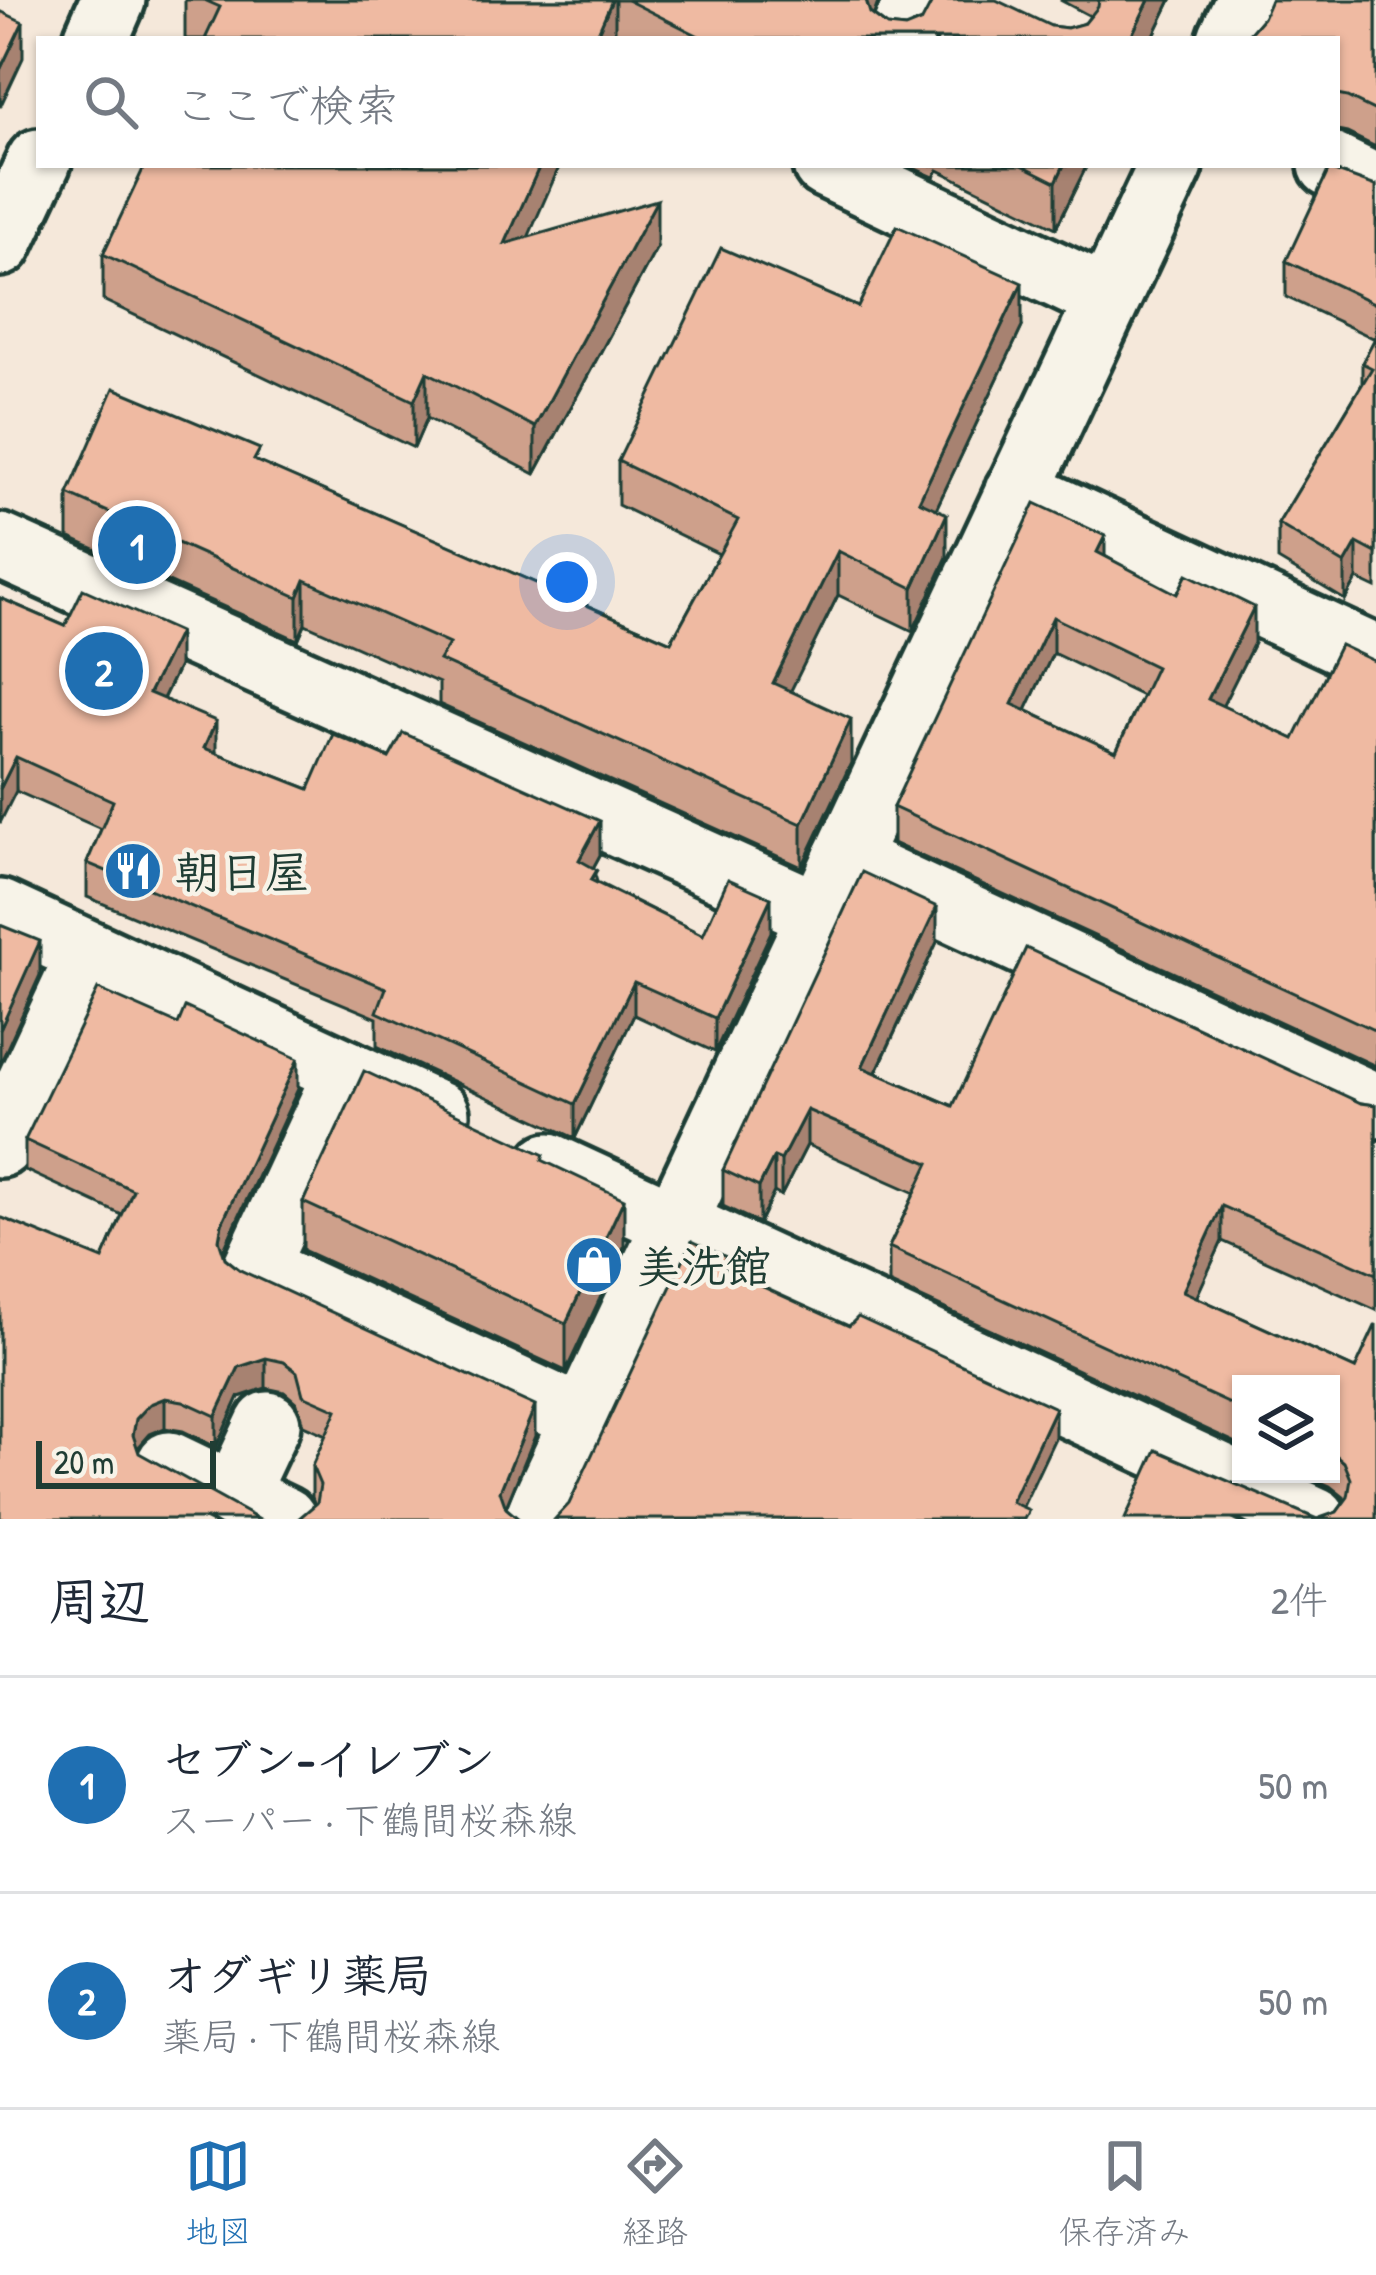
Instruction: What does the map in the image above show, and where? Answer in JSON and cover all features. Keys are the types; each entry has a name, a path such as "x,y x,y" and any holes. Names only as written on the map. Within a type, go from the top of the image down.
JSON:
{"street":[{"path":"97,36 113,0"},
{"path":"901,36 917,0"},
{"path":"1231,36 1248,0"},
{"path":"0,244 36,166"},
{"path":"831,168 1107,299"},
{"path":"536,1519 1170,168"},
{"path":"1337,168 1376,187"},
{"path":"1017,491 1376,658"},
{"path":"0,546 1376,1106"},
{"path":"0,913 1316,1519"},
{"path":"0,1145 88,954"},
{"path":"346,1072 255,1268 583,1419"},
{"path":"169,1464 259,1507 268,1424"}],"building":[{"path":"204,0 612,0 596,36 206,36 220,7"},
{"path":"627,0 866,0 870,13 887,26 905,28 922,21 933,0 996,0 1051,26 1067,28 1085,23 1099,0 1149,0 1131,36 699,36"},
{"path":"1271,0 1376,0 1376,111 1340,96 1340,36 1241,36 1263,18"},
{"path":"0,11 23,22 0,70"},
{"path":"144,168 539,168 505,244 657,200 535,427 427,372 414,401 103,254"},
{"path":"1028,168 1063,168 1056,182"},
{"path":"1329,169 1376,186 1376,304 1286,261"},
{"path":"897,226 1022,283 919,501 947,514 913,588 838,551 773,683 851,719 802,824 439,660 449,644 305,580 298,597 68,494 114,388 260,449 254,460 671,642 738,520 618,461 721,248 858,307"},
{"path":"1376,336 1376,553 1357,543 1345,564 1278,524 1372,368 1362,363"},
{"path":"1035,503 1105,536 1097,552 1177,594 1187,574 1254,607 1208,699 1294,739 1340,645 1376,662 1376,1031 893,807","holes":["1053,617 1156,667 1116,752 1012,704"]},
{"path":"83,589 179,632 149,693 216,721 204,748 309,789 333,734 389,758 403,733 600,821 579,860 597,870 591,880 703,935 728,879 771,898 715,1018 634,982 575,1104 377,1012 386,988 87,863 113,801 16,757 0,789 0,598 65,626"},
{"path":"862,872 937,907 862,1067 953,1106 1026,948 1361,1103 1376,1105 1376,1274 1222,1206 1183,1291 1355,1369 1376,1324 1376,1519 1317,1519 1337,1512 1348,1497 1351,1479 1340,1459 1340,1375 1232,1375 1232,1405 889,1247 929,1163 807,1110 781,1160 774,1157 759,1187 723,1170"},
{"path":"0,925 40,941 0,1030"},
{"path":"98,989 178,1024 185,1007 298,1059 222,1223 219,1240 225,1258 240,1270 535,1406 500,1491 506,1508 519,1519 298,1519 317,1503 320,1485 312,1466 337,1410 303,1395 297,1372 284,1362 266,1358 239,1367 216,1416 165,1398 150,1404 136,1419 133,1435 139,1453 258,1519 0,1519 0,1217 103,1259 133,1190 25,1140"},
{"path":"364,1071 544,1155 542,1160 624,1199 566,1323 303,1202"},
{"path":"692,1241 726,1257 721,1266 763,1287 849,1326 858,1317 1055,1408 1011,1502 1029,1510 1024,1519 555,1519 569,1504"},
{"path":"1156,1450 1317,1519 1125,1519"}],"place":[{"name":"セブン-イレブン","path":"137,545"},
{"name":"オダギリ薬局","path":"104,671"},
{"name":"朝日屋","path":"133,871"},
{"name":"美洗館","path":"594,1265"}]}
